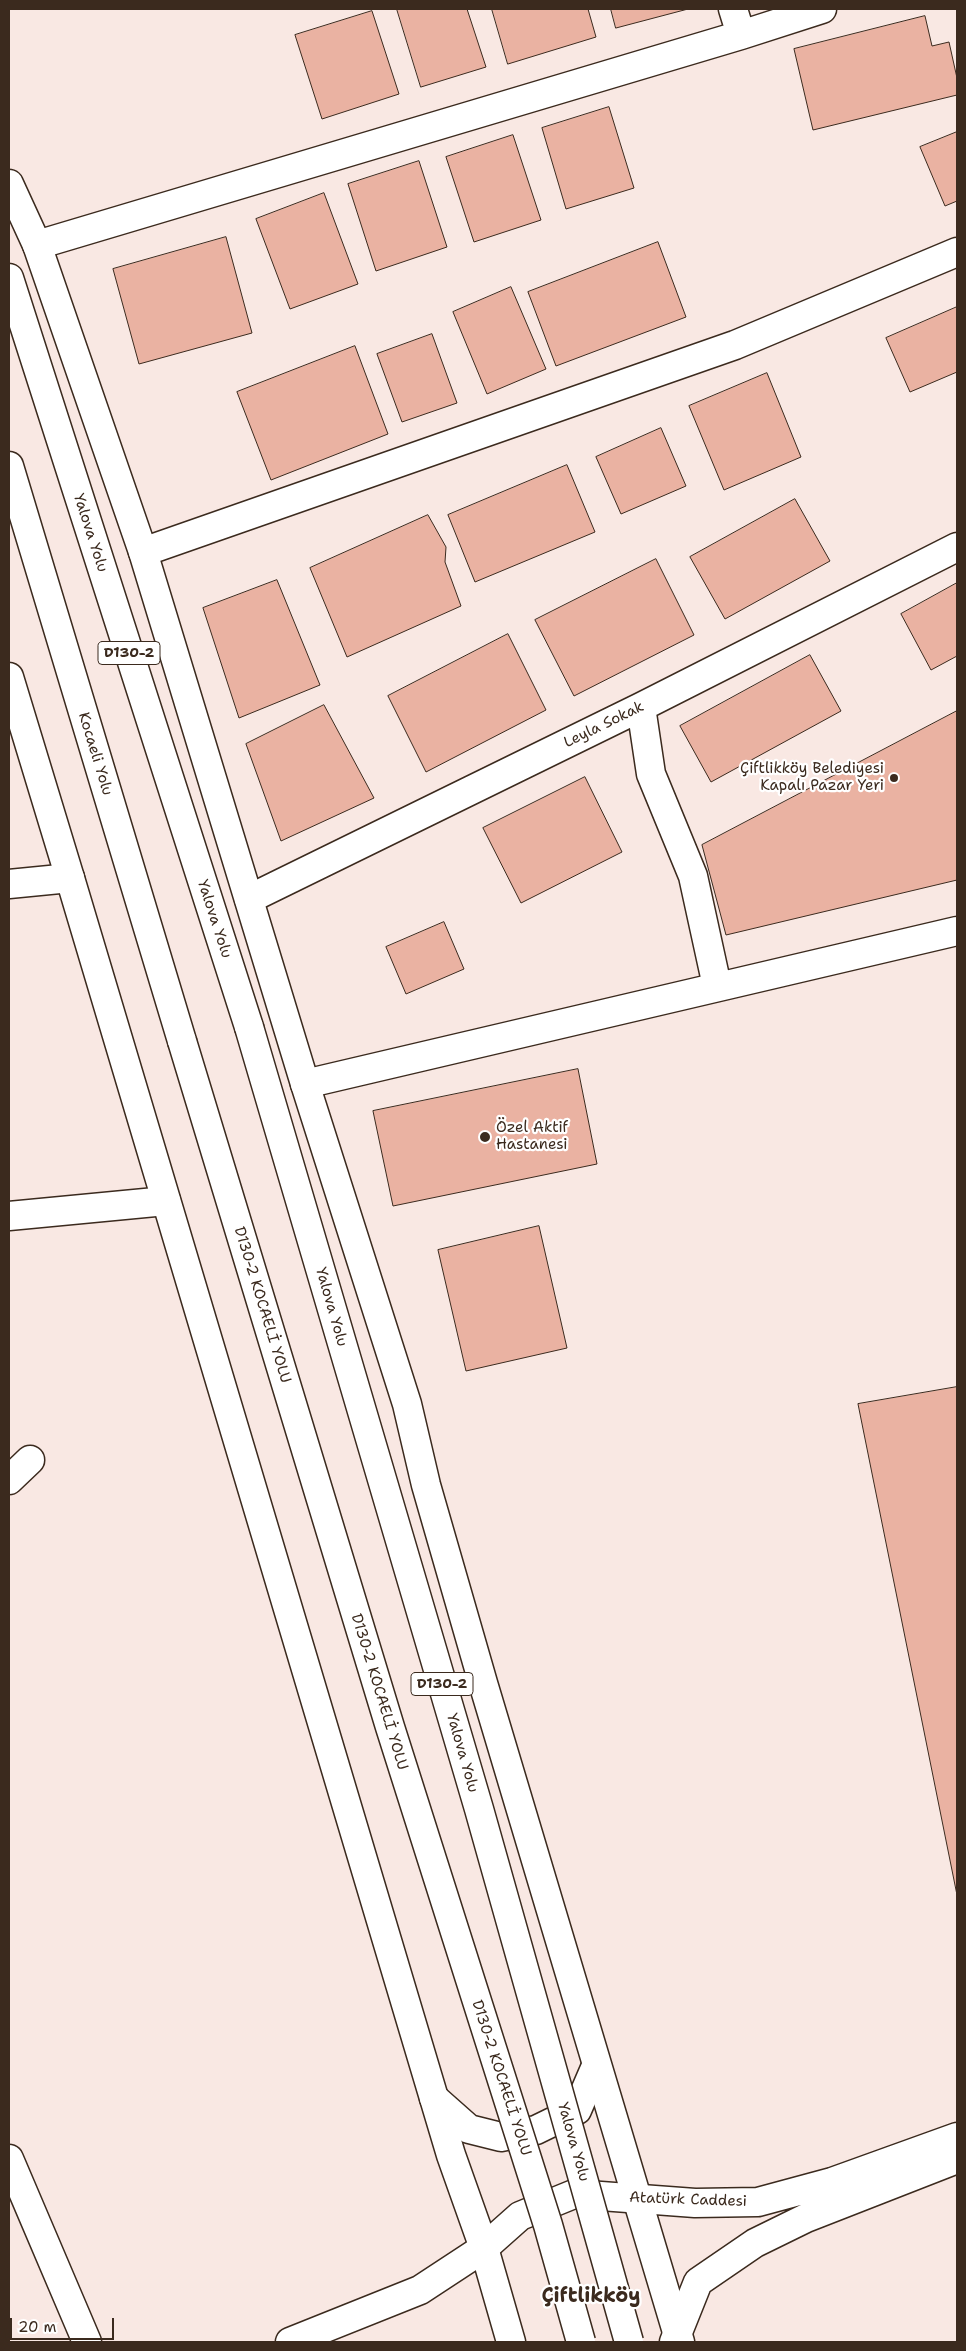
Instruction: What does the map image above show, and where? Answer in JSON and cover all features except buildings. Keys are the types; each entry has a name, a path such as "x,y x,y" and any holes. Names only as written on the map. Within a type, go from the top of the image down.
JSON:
{"main road":[{"path":"733,9 741,35"},
{"path":"37,245 741,35 822,9"},
{"path":"9,184 37,245 143,552 305,1084 407,1404 426,1485 480,1674 678,2339"},
{"path":"143,552 735,345 957,252"},
{"name":"Yalova Yolu","path":"9,278 249,1027 479,1809 629,2342"},
{"name":"Kocaeli̇ Yolu","path":"9,466 182,1041"},
{"name":"Leyla Sokak","path":"249,899 641,707 957,547"},
{"path":"9,677 451,2155 484,2248 511,2342"},
{"path":"641,707 651,774 693,876 717,986"},
{"path":"9,884 70,878"},
{"path":"305,1084 957,931"},
{"name":"D130-2 KOCAELİ YOLU","path":"182,1041 390,1727 548,2226 581,2342"},
{"path":"9,1216 166,1201"},
{"path":"9,1480 30,1460"},
{"path":"434,2098 469,2129 501,2137 518,2134 536,2130 577,2110 596,2066"},
{"name":"Atatürk Caddesi","path":"290,2342 420,2290 484,2248 520,2216 574,2194 695,2204 758,2202 832,2182 957,2137"},
{"path":"9,2159 87,2342"},
{"path":"678,2339 698,2282 755,2243 806,2218 957,2159"}],"place":[{"name":"Çiftlikköy Belediyesi Kapalı Pazar Yeri","path":"894,778"},
{"name":"Özel Aktif Hastanesi","path":"485,1137"}],"district":[{"name":"Çiftlikköy","path":"591,2297"}]}
